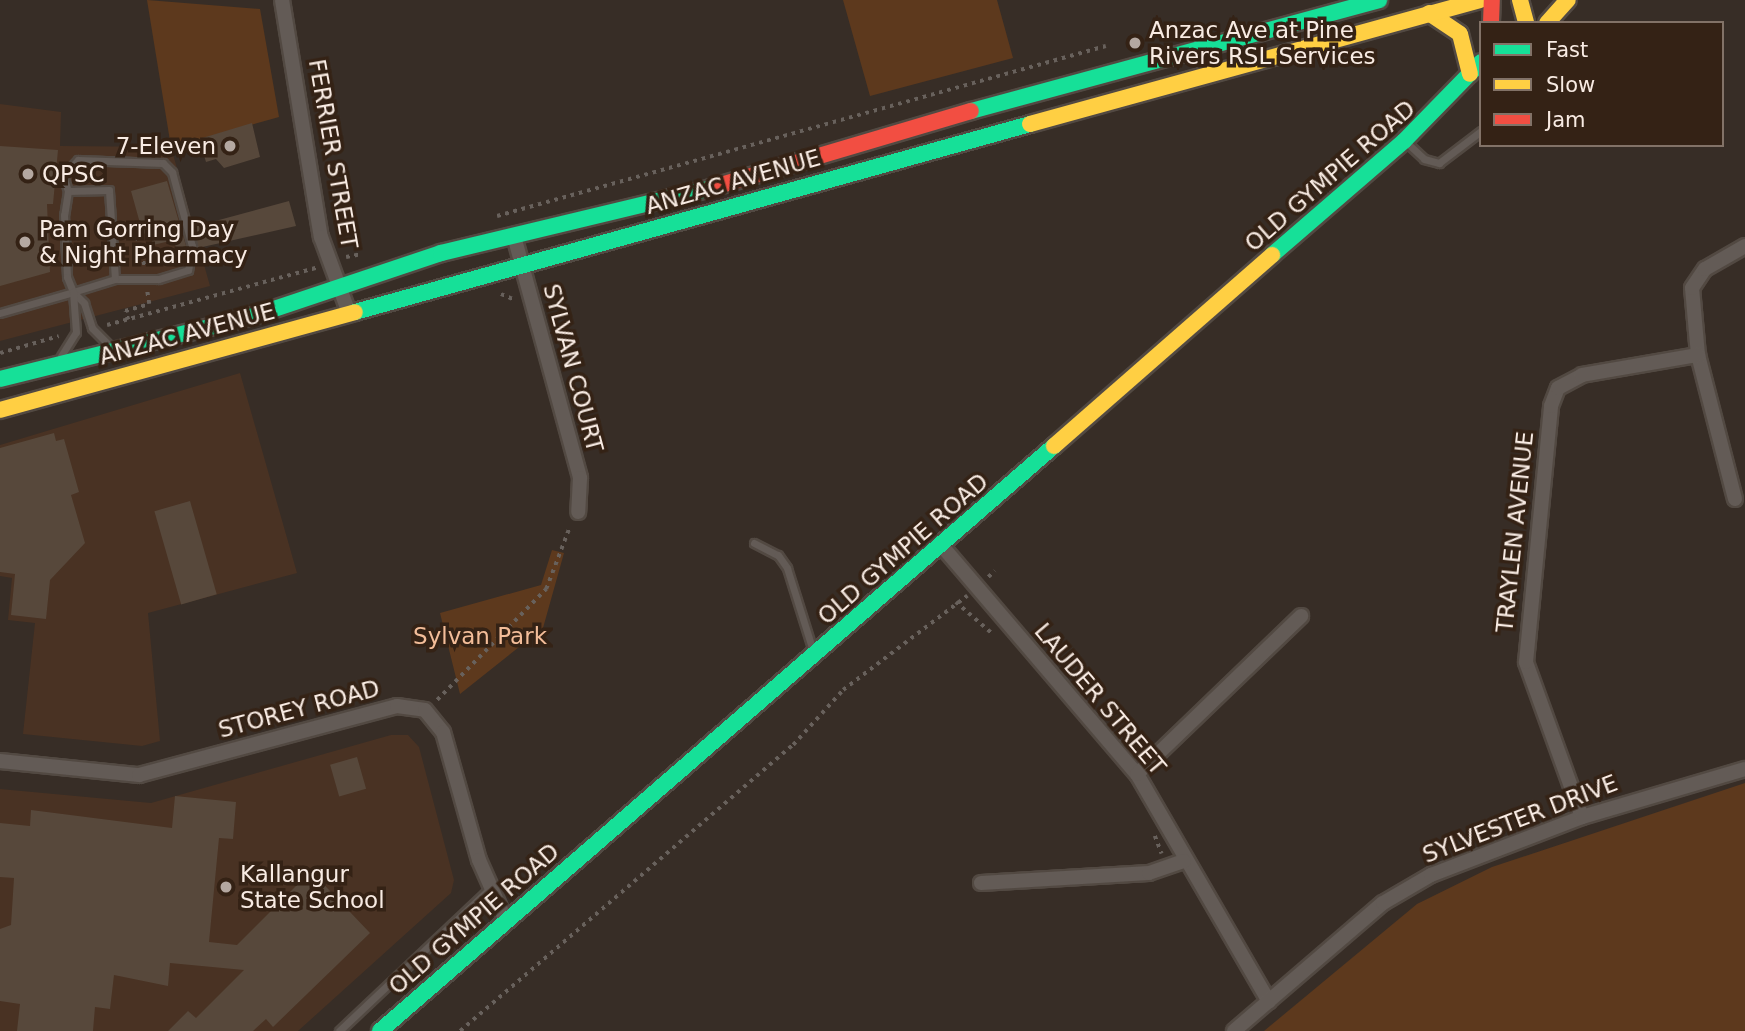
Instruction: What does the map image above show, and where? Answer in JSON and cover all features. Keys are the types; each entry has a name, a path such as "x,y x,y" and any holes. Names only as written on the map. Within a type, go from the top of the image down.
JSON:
{"main road":[{"name":"ANZAC AVENUE","path":"0,379 118,353 514,236 628,212 1043,89 1379,0"},
{"name":"ANZAC AVENUE","path":"0,410 1479,0"},
{"path":"1491,21 1492,0"},
{"path":"1520,0 1525,21"},
{"path":"1549,21 1568,0"},
{"path":"1429,13 1460,34 1477,73"},
{"name":"OLD GYMPIE ROAD","path":"380,1031 942,546 1404,141 1477,73"},
{"path":"1043,89 1050,117"}],"street":[{"name":"FERRIER STREET","path":"282,0 330,264 349,313"},
{"name":"SYLVAN COURT","path":"514,236 580,478 578,512"},
{"path":"1735,499 1698,355 1692,288 1705,269 1745,246"},
{"name":"TRAYLEN AVENUE","path":"1582,817 1526,662 1551,406 1558,388 1582,375 1698,355"},
{"name":"LAUDER STREET","path":"942,546 1137,774 1177,864 1269,1002"},
{"path":"1137,774 1301,616"},
{"name":"STOREY ROAD","path":"0,761 139,775 397,706 425,710"},
{"path":"425,710 443,732 490,888 506,921"},
{"name":"SYLVESTER DRIVE","path":"1234,1031 1383,903 1432,875 1582,817 1745,769"},
{"path":"981,883 1177,864"}],"lane":[{"path":"1404,141 1424,159 1439,163 1479,133"},
{"path":"0,313 73,292 116,279 158,279 188,270 192,246 172,172 163,163 78,160 62,176 68,191 67,277 73,292 76,332 51,369"},
{"path":"68,191 109,190 116,279"},
{"path":"73,292 85,303 92,328 118,353"},
{"path":"754,543 778,555 787,568 815,655"},
{"path":"339,1031 490,888"}],"path":[{"path":"493,217 1121,41"},
{"path":"92,328 373,251"},
{"path":"0,353 76,332"},
{"path":"425,710 546,589 578,512"},
{"path":"460,1031 793,745 843,690 995,571"},
{"path":"956,603 1003,644"},
{"path":"1156,831 1177,864"}],"shaded area":[{"path":"0,104 61,112 60,146 171,147 210,286 0,341"},
{"path":"240,373 297,573 148,613 160,741 142,746 23,734 35,623 8,620 12,578 0,576 0,445"},
{"name":"Kallangur State School","path":"391,735 408,735 419,747 454,880 451,893 298,1031 0,1031 0,789 151,803"}],"green space":[{"path":"147,0 260,9 279,117 171,147"},
{"path":"843,0 997,0 1013,58 870,96"},
{"name":"Sylvan Park","path":"552,550 564,553 543,628 460,694 440,613 541,585"},
{"path":"1745,783 1745,1031 1264,1031 1417,904 1492,867"}],"building":[{"name":"7-Eleven","path":"252,123 260,157 224,168 216,159 206,162 199,139"},
{"path":"0,146 58,150 53,204 47,204 50,272 0,286"},
{"path":"167,181 186,246 177,253 174,240 153,245 149,232 143,234 131,191"},
{"path":"289,201 296,226 198,248 193,227"},
{"path":"54,433 56,441 64,439 79,492 71,495 85,543 50,580 46,619 11,615 15,574 0,572 0,448"},
{"path":"190,501 217,594 181,604 154,511"},
{"path":"357,757 366,789 339,796 330,765"},
{"path":"175,796 236,802 233,839 219,838 209,942 237,945 311,871 370,933 273,1027 266,1019 253,1031 168,1031 188,1011 196,1018 244,970 170,963 168,986 114,975 110,1009 95,1007 93,1031 17,1031 20,1004 0,1001 0,929 11,925 14,878 0,877 0,823 30,826 31,810 172,828"}],"traffic: fast":[{"path":"971,111 1379,0"},
{"path":"1272,255 1404,141 1479,64"},
{"path":"355,312 1030,124"},
{"path":"0,379 250,317 441,253 711,188"},
{"path":"380,1031 1054,446"}],"traffic: slow":[{"path":"1030,124 1479,0"},
{"path":"1520,0 1525,21"},
{"path":"1549,21 1568,0"},
{"path":"1429,13 1460,34 1470,74"},
{"path":"1054,446 1272,255"},
{"path":"0,410 355,312"}],"traffic: jam":[{"path":"1491,21 1492,0"},
{"path":"711,188 971,111"}],"place":[{"name":"Anzac Ave at Pine Rivers RSL Services","path":"1135,43"},
{"name":"7-Eleven","path":"230,146"},
{"name":"QPSC","path":"28,174"},
{"name":"Pam Gorring Day & Night Pharmacy","path":"25,242"},
{"name":"Kallangur State School","path":"226,887"}]}
